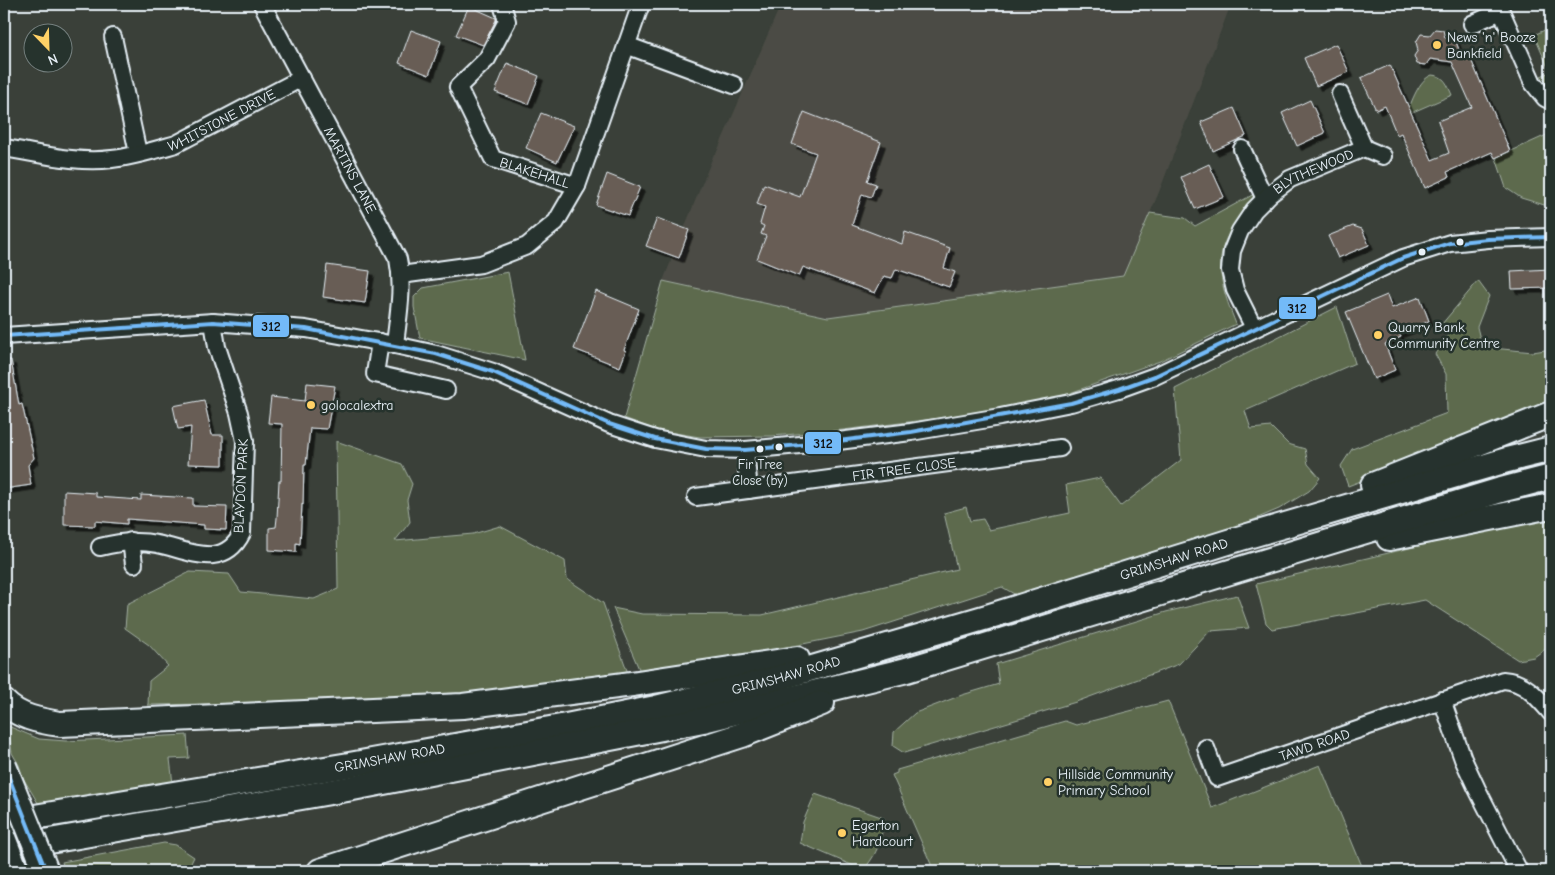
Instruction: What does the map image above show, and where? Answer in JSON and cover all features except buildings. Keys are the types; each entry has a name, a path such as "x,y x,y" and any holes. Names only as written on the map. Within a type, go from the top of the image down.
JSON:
{"main road":[{"path":"1241,538 1551,414"},
{"name":"GRIMSHAW ROAD","path":"4,822 349,765 571,725 656,708 768,681 898,644 1241,538 1507,460 1551,449"},
{"name":"GRIMSHAW ROAD","path":"4,849 354,788 703,720 903,671 1501,490 1551,477"},
{"path":"1251,567 1551,506"},
{"path":"4,702 23,715 40,721 60,724 463,706 632,684 898,644"},
{"path":"320,871 742,735 903,671"},
{"path":"4,765 46,871"},
{"path":"4,840 16,871"}],"street":[{"name":"MARTINS LANE","path":"262,4 398,259 401,275 401,298 375,374 446,390"},
{"name":"BLAKEHALL","path":"502,4 507,21 496,43 487,59 458,87 493,159 577,186"},
{"name":"BLAKEHALL","path":"401,275 481,264 527,246 556,222 577,186 641,4"},
{"path":"1472,24 1501,11 1533,83 1545,98 1551,101"},
{"path":"113,37 138,154"},
{"path":"626,45 734,85"},
{"name":"WHITSTONE DRIVE","path":"4,148 82,160 111,159 138,154 176,144 302,78"},
{"name":"BLYTHEWOOD","path":"1340,94 1364,148 1383,156"},
{"name":"BLYTHEWOOD","path":"1254,328 1235,290 1230,270 1232,251 1240,231 1254,210 1290,179 1364,148"},
{"name":"BLYTHEWOOD","path":"1242,150 1265,199"},
{"path":"4,336 213,322 306,329 387,343 436,354 493,372 609,424 655,440 706,449 745,450 911,432 1000,418 1071,403 1155,376 1403,258 1450,243 1488,239 1551,237"},
{"name":"BLAYDON PARK","path":"100,547 131,541 156,544 188,553 214,556 227,552 242,533 245,442 239,413 217,347 213,322"},
{"name":"FIR TREE CLOSE","path":"696,496 1060,448"},
{"path":"745,450 749,490"},
{"path":"131,541 134,564"},
{"name":"TAWD ROAD","path":"1206,748 1217,778 1498,681 1514,680 1537,697 1551,713"},
{"path":"1442,700 1463,759 1519,871"}],"shaded area":[{"path":"781,4 1231,4 1159,192 1123,276 828,317 663,281 714,154 716,154"}],"green space":[{"path":"1551,27 1551,86 1541,76 1550,72 1534,35"},
{"path":"1432,75 1443,79 1452,95 1406,115 1419,86"},
{"path":"1551,133 1551,207 1521,198 1506,188 1496,158"},
{"path":"1256,193 1228,235 1223,246 1221,258 1224,291 1236,324 1160,361 1053,399 957,416 843,430 772,436 700,437 656,430 624,418 663,281 828,317 1123,276 1150,213 1185,218 1195,226"},
{"path":"508,272 525,360 420,338 414,297 423,288"},
{"path":"1478,281 1489,296 1477,327 1482,347 1533,352 1551,349 1551,407 1348,486 1341,466 1352,449 1447,413 1446,374 1435,354 1448,336 1441,325"},
{"path":"1337,307 1355,363 1245,411 1251,429 1271,427 1288,444 1305,449 1308,464 1320,478 1309,491 1279,509 1213,537 1023,599 1002,587 863,632 642,676 613,608 642,614 762,615 957,569 944,513 966,507 970,521 983,519 989,530 1070,513 1066,485 1100,478 1121,506 1181,460 1175,389"},
{"path":"336,441 402,464 412,484 407,500 410,522 395,541 473,534 500,526 565,561 567,579 603,603 629,676 527,691 266,703 148,705 149,681 168,666 149,645 125,628 127,604 190,572 229,574 241,592 314,599 338,589"},
{"path":"1551,518 1551,645 1534,657 1518,660 1425,600 1272,629 1266,623 1256,584 1444,540"},
{"path":"1237,595 1249,628 1210,631 1179,664 1076,702 904,753 893,746 894,732 915,713 962,695 999,684 996,664 1166,612"},
{"name":"Hillside Community Primary School","path":"1168,701 1212,808 1320,765 1364,871 934,871 892,775 897,773 897,770 1065,721 1076,725"},
{"path":"8,726 39,739 66,741 187,735 189,758 170,759 173,784 41,808 23,778 19,765 12,753"},
{"name":"Egerton Hardcourt","path":"815,794 884,818 878,846 863,870 800,843 803,822"},
{"path":"164,843 176,845 194,857 187,871 65,871 62,862"}],"transit line":[{"name":"312","path":"4,336 213,322 306,329 436,354 493,372 609,424 655,439 706,449 745,450 911,432 1071,403 1155,376 1403,258 1450,243 1488,239 1551,237"},
{"name":"312","path":"4,765 46,871"}],"place":[{"name":"News 'n' Booze Bankfield","path":"1437,45"},
{"name":"Quarry Bank Community Centre","path":"1378,335"},
{"name":"golocalextra","path":"311,405"},
{"name":"Fir Tree Close (by)","path":"760,449"},
{"name":"Hillside Community Primary School","path":"1048,782"},
{"name":"Egerton Hardcourt","path":"842,833"}]}
